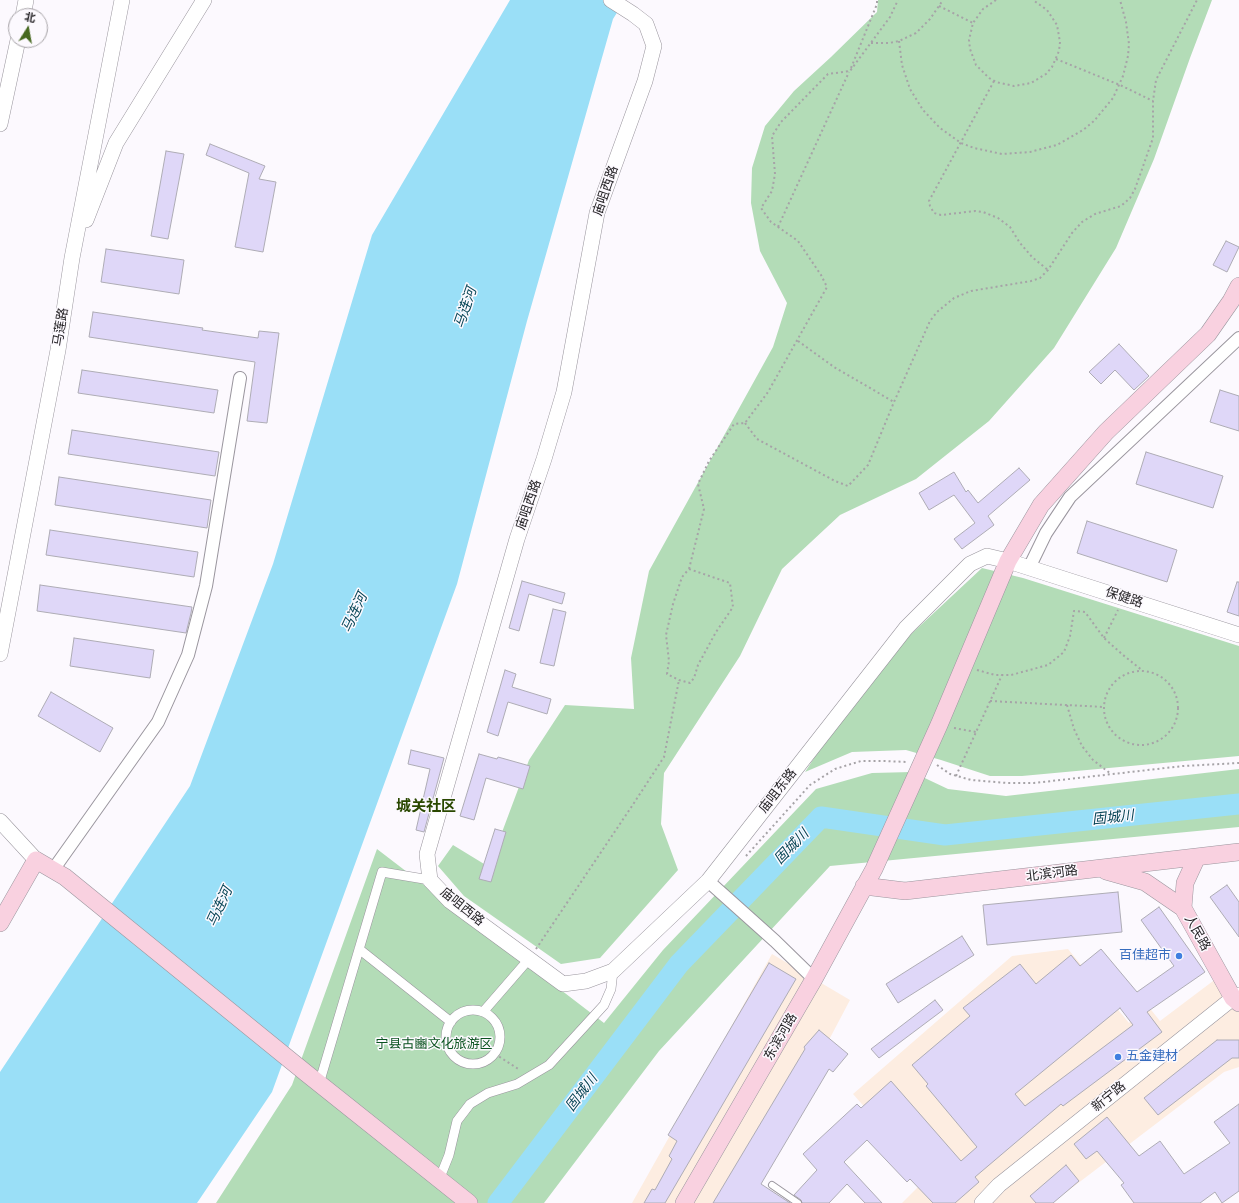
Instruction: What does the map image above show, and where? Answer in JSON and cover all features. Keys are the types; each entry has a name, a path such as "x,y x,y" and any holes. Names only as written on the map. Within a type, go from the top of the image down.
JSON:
{"main road":[{"name":"东滨河路","path":"684,1203 814,979 874,869 939,725 1008,561 1041,505 1106,432 1208,334 1231,302 1239,286"},
{"name":"北滨河路","path":"864,886 906,891 1239,852"},
{"name":"人民路","path":"1197,857 1186,883 1183,908 1237,998"},
{"path":"0,923 36,860 59,874 464,1199"},
{"path":"1098,868 1145,882 1183,908"}],"street":[{"name":"马莲路","path":"0,654 58,350 72,258 122,0"},
{"path":"72,258 116,143 204,0"},
{"name":"庙咀西路","path":"529,959 450,901 430,880 427,854 517,539 544,459 564,392 597,213 645,81 654,46 646,24 611,0"},
{"path":"0,124 16,48"},
{"path":"1028,568 1046,533 1070,497 1239,338"},
{"path":"59,874 158,722 188,655 206,586 240,378"},
{"name":"庙咀东路","path":"529,959 563,984 586,981 613,971 708,881 906,628 970,564 987,556 1008,561"},
{"name":"保健路","path":"1008,561 1239,635"},
{"path":"0,821 36,860"},
{"path":"319,1084 382,872 430,880"},
{"path":"708,881 775,941 814,979"},
{"path":"359,949 451,1022"},
{"path":"483,1012 529,959"},
{"path":"439,1180 449,1155 457,1121 470,1104 488,1094 517,1084 549,1065 604,1005 611,989 613,971"},
{"name":"新宁路","path":"982,1203 999,1185 1237,998"},
{"path":"475,1010 483,1012 491,1016 500,1030 501,1038 499,1047 495,1054 480,1064 461,1062 448,1048 446,1040 447,1030 457,1015 466,1011 475,1010"}],"lane":[{"path":"772,1185 798,1203"}],"path":[{"path":"778,227 850,71 877,4 877,0"},
{"path":"689,569 730,583 733,607 716,632 698,665 694,678 690,683 679,680 667,674 670,661 666,635 673,604 682,577 689,569 704,509 698,484 709,461 734,424 745,423 768,392 827,287 822,274 798,241 771,222 761,208 772,191 775,174 772,136 781,122 828,74 850,71 890,17 898,0"},
{"path":"871,43 889,43 899,41 916,33 924,26 943,0"},
{"path":"996,0 983,9 973,23 969,40 972,58 982,72 994,81 1005,85 1014,86 1023,86 1046,74 1056,59 1060,42 1057,25 1047,10 1033,0"},
{"path":"899,41 904,71 910,89 923,110 940,128 961,143 988,152 1002,154 1030,152 1057,145 1070,138 1094,121 1104,110 1120,85 1126,66 1129,44 1126,22 1120,0"},
{"path":"745,423 757,439 834,481 848,486 868,465 930,321 945,304 954,298 971,291 1031,281 1040,278 1048,270 1072,233 1082,222 1095,214 1121,206 1133,193 1153,138 1153,101 1156,80 1197,0"},
{"path":"939,6 973,23"},
{"path":"1056,59 1120,85 1153,101"},
{"path":"994,81 929,201 932,210 938,215 974,211 983,212 998,218 1010,227 1020,243 1032,257 1048,270"},
{"path":"798,341 834,367 894,402"},
{"path":"1104,638 1124,598"},
{"path":"964,666 994,675 1011,675 1048,665 1064,652 1070,636 1074,611 1085,612 1104,638 1124,656 1143,670 1155,673 1166,679 1178,700 1178,712 1175,724 1167,734 1157,741 1145,745 1132,744 1121,739 1112,730 1106,720 1104,707 1106,696 1112,685 1120,677 1131,672 1143,670"},
{"path":"956,776 1002,675"},
{"path":"529,959 664,756 679,680"},
{"path":"990,701 1104,707"},
{"path":"1067,705 1074,729 1082,746 1093,760 1111,774"},
{"path":"939,725 976,732"},
{"path":"742,860 810,785 835,769 861,761 885,760 921,766 935,764 950,774 971,780 1007,783 1034,783 1183,766 1239,763"},
{"path":"495,1054 530,1076"}],"shaded area":[{"path":"1068,949 1129,1023 1148,1006 1160,1021 1217,978 1239,1010 1239,1067 1224,1072 1052,1203 902,1203 927,1178 853,1094 1012,956"},
{"path":"772,954 850,1000 743,1203 632,1203"}],"green space":[{"path":"878,0 1212,0 1154,159 1116,248 1054,348 989,421 916,479 840,515 782,569 740,656 664,773 661,824 678,870 600,958 561,964 464,896 438,866 453,845 489,867 529,760 565,705 634,709 631,658 649,571 773,347 787,303 760,251 751,203 752,168 765,126 794,91 877,12"},
{"path":"982,568 1023,578 1239,646 1239,756 1022,776 990,776 906,750 852,752 805,772 822,746 908,637"},
{"name":"宁县古豳文化旅游区","path":"1239,769 1239,827 830,866 659,1051 544,1203 216,1203 292,1085 377,849 604,1023 663,950 816,789 872,773 912,772 948,789 1006,796"}],"water":[{"name":"马连河","path":"510,0 625,0 613,19 527,321 457,584 272,1092 197,1203 0,1203 0,1072 190,786 273,564 372,235"}],"building":[{"path":"210,144 265,166 259,179 276,182 263,252 235,247 249,173 206,155"},
{"path":"166,151 184,154 168,239 151,236"},
{"path":"1226,241 1239,247 1227,272 1213,265"},
{"path":"106,249 184,260 179,294 101,282"},
{"path":"93,312 203,328 202,330 258,338 259,331 279,333 267,423 247,421 255,362 89,337"},
{"path":"1119,344 1149,376 1134,390 1115,370 1101,384 1089,372"},
{"path":"82,370 218,390 214,413 78,393"},
{"path":"1220,390 1239,396 1239,431 1210,422"},
{"path":"72,430 219,452 215,476 68,454"},
{"path":"1146,452 1223,476 1213,508 1136,484"},
{"path":"1019,468 1030,480 988,516 994,525 962,549 954,539 975,523 954,495 929,510 919,493 954,472 966,492 968,490 978,503"},
{"path":"59,477 211,500 207,528 55,505"},
{"path":"1087,521 1177,550 1167,582 1077,553"},
{"path":"50,530 198,552 194,577 46,555"},
{"path":"522,581 565,593 562,604 529,594 519,631 509,628"},
{"path":"1237,582 1239,582 1239,616 1227,612"},
{"path":"40,585 192,607 186,633 37,611"},
{"path":"553,609 566,612 554,666 540,663"},
{"path":"74,638 154,650 150,678 70,666"},
{"path":"505,670 516,674 512,687 551,699 547,714 508,702 498,736 487,732"},
{"path":"51,692 113,728 100,752 38,716"},
{"path":"411,750 444,758 424,832 416,830 430,769 408,764"},
{"path":"479,754 497,759 498,757 530,766 523,789 486,778 474,820 460,816"},
{"path":"495,829 506,832 491,882 479,879"},
{"path":"1227,885 1239,902 1239,937 1210,897"},
{"path":"1118,892 1122,932 987,945 983,905"},
{"path":"1159,907 1205,972 1147,1012 1162,1032 1063,1106 1061,1104 975,1177 979,1182 955,1203 933,1203 910,1179 907,1182 867,1140 844,1162 882,1203 865,1203 847,1184 829,1203 802,1203 801,1200 794,1195 817,1170 803,1154 857,1104 861,1108 891,1081 961,1161 977,1147 926,1086 928,1084 912,1065 970,1016 963,1008 1020,964 1036,984 1071,955 1080,966 1101,949 1137,992 1174,966 1141,920","holes":["1120,1008 1133,1025 1025,1106 1015,1094"]},
{"path":"962,936 974,955 898,1003 886,984"},
{"path":"769,963 796,979 665,1203 644,1203 652,1189 655,1190 672,1159 669,1156 677,1141 668,1135"},
{"path":"935,1000 943,1010 879,1058 871,1049"},
{"path":"819,1030 848,1054 833,1072 829,1069 761,1184 790,1203 713,1203 805,1049 804,1047"},
{"path":"1217,1040 1239,1040 1239,1058 1232,1058 1158,1115 1144,1098"},
{"path":"1239,1104 1239,1191 1222,1203 1215,1192 1200,1203 1134,1203 1121,1185 1124,1183 1097,1151 1086,1159 1074,1144 1107,1117 1139,1156 1160,1141 1184,1174 1230,1143 1214,1122"},
{"path":"1066,1165 1079,1181 1053,1203 1036,1203 1030,1196"}],"waterway":[{"name":"固城川","path":"498,1203 679,964 821,817 945,835 1239,804"}],"place":[{"name":"百佳超市","path":"1179,956"},
{"name":"五金建材","path":"1118,1057"}],"district":[{"name":"城关社区","path":"426,807"}]}
